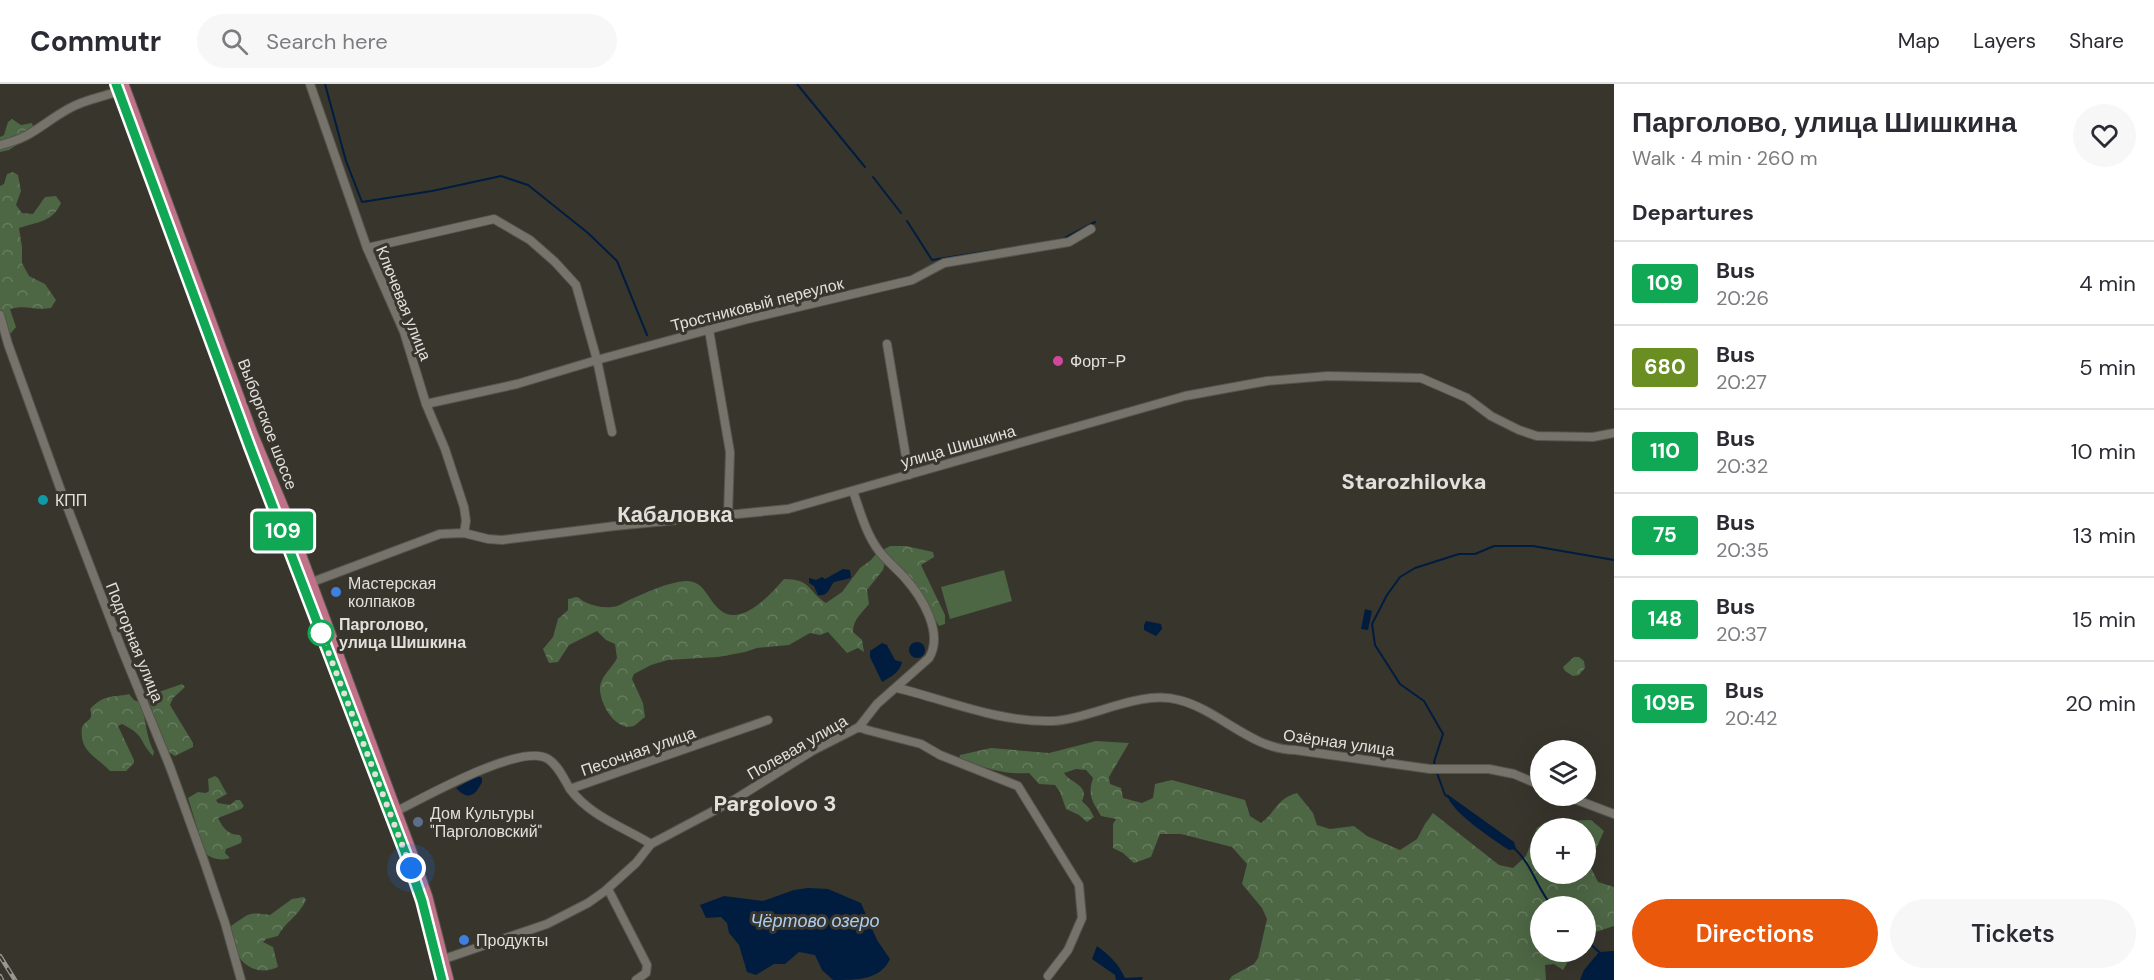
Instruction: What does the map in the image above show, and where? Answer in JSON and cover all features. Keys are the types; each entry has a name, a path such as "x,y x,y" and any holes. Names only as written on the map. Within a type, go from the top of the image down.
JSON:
{"main road":[{"name":"Выборгское шоссе","path":"120,86 308,583 422,901 442,980"},
{"name":"Выборгское шоссе","path":"308,583 428,897 449,980"}],"street":[{"name":"Ключевая улица","path":"310,84 367,248 404,332 426,404 445,449 464,507 466,521 464,533"},
{"path":"0,145 31,135 70,107 120,86"},
{"path":"367,248 494,219 530,240 576,285 597,360 612,432"},
{"name":"Тростниковый переулок","path":"426,404 517,384 710,330 912,280 944,263 1068,242 1091,229"},
{"name":"Подгорная улица","path":"0,315 60,488 201,851 241,980"},
{"path":"710,330 730,452 728,516"},
{"path":"887,344 909,475"},
{"name":"улица Шишкина","path":"308,583 440,534 464,533 502,540 788,509 1185,396 1267,381 1329,376 1421,378 1467,398 1498,420 1537,436 1593,437 1614,433"},
{"path":"853,491 862,519 879,550 918,594 929,617 934,635 934,650 929,658 877,704 860,727"},
{"name":"Озёрная улица","path":"897,688 1029,721 1056,721 1153,698 1178,699 1215,716 1255,739 1283,750 1430,769 1489,769 1515,774 1530,781"},
{"name":"Песочная улица","path":"397,811 496,764 520,756 539,755 547,758 554,764 570,789 768,720"},
{"name":"Полевая улица","path":"444,959 547,924 588,903 608,889 636,863 651,844 734,800 812,751 860,727 921,744 940,755 1018,786 1079,885 1083,918 1068,950 1048,976"},
{"path":"570,789 590,808 651,844"},
{"path":"1593,806 1614,814"},
{"path":"608,889 647,965 646,974 636,980"}],"green space":[{"path":"12,119 21,125 32,123 35,133 9,150 0,152 0,137 4,135 8,122"},
{"path":"13,172 18,175 21,191 16,205 22,213 33,214 45,197 56,196 61,203 49,218 19,228 22,263 29,276 45,284 56,300 51,308 10,309 16,327 11,333 0,322 0,186 4,184 7,174"},
{"path":"890,546 906,546 933,552 934,557 921,565 945,615 945,624 939,626 911,578 886,558 883,570 867,590 869,604 853,627 853,632 862,640 864,652 858,648 847,653 828,632 820,635 810,633 789,645 757,648 718,657 668,660 651,665 634,674 632,679 643,703 645,717 634,726 627,727 615,720 605,708 600,693 603,679 617,658 615,644 606,640 597,631 569,645 558,662 549,663 543,649 553,637 558,619 568,610 568,599 577,597 595,606 614,607 657,588 686,581 702,587 720,610 737,615 764,600 784,579 805,583 826,603 842,592 860,568 877,553"},
{"path":"1004,570 1012,601 950,619 941,587"},
{"path":"1574,657 1579,657 1584,661 1585,668 1579,675 1573,676 1563,667"},
{"path":"182,684 185,687 173,698 170,705 193,743 193,747 175,756 167,751 148,699 150,695"},
{"path":"129,694 141,703 154,752 153,756 138,735 122,724 118,726 134,763 126,771 110,771 86,748 83,742 82,727 91,718 90,709 99,701 108,697"},
{"path":"1096,741 1129,743 1109,777 1110,784 1121,788 1123,798 1142,803 1153,798 1155,784 1172,780 1245,800 1250,816 1261,823 1281,802 1297,793 1313,813 1317,825 1330,829 1354,826 1367,836 1400,850 1417,839 1433,813 1499,865 1513,868 1526,856 1530,846 1530,884 1596,884 1596,878 1598,882 1614,887 1614,926 1596,932 1596,896 1530,896 1530,962 1568,962 1563,970 1554,964 1545,965 1546,980 1229,980 1254,964 1258,958 1267,919 1262,908 1242,884 1247,864 1232,847 1181,834 1160,834 1151,857 1134,863 1113,848 1113,824 1116,819 1101,816 1093,803 1091,784 1093,778 1086,770 1076,769 1064,773 1083,791 1082,801 1094,817 1087,822 1066,809 1055,785 1039,784 1029,773 1001,772 959,758 960,755 991,748 1049,753"},
{"path":"215,776 227,794 216,800 218,803 230,805 240,800 244,806 218,818 226,830 240,835 242,839 241,843 226,849 225,853 230,858 224,859 213,858 205,853 188,798 198,792 209,791 208,779"},
{"path":"1596,824 1604,831 1596,849"},
{"path":"304,897 306,900 303,906 278,936 263,942 273,947 278,967 259,970 243,962 234,946 231,926 249,915 270,915 292,899"}],"water":[{"path":"843,569 850,570 851,578 834,582 824,595 818,595 814,586 809,583 809,578 816,580 822,577 825,579"},
{"path":"1365,609 1372,611 1368,630 1361,629"},
{"path":"1146,621 1161,624 1162,629 1156,636 1144,630"},
{"path":"917,642 925,650 917,658 909,650"},
{"path":"882,643 887,645 895,660 902,662 897,672 882,682 870,657 870,651"},
{"path":"478,776 482,778 482,782 477,791 471,795 464,795 456,788"},
{"path":"1447,794 1514,842 1516,849 1509,850 1473,825 1455,809"},
{"name":"Чёртово озеро","path":"828,889 861,903 877,940 890,959 886,966 867,977 833,980 822,970 815,955 799,952 785,964 774,964 756,975 747,972 739,945 729,933 727,923 721,917 706,918 700,905 724,896 763,901 794,890"},
{"path":"1097,946 1120,968 1125,978 1143,977 1142,980 1116,980 1115,975 1092,959"},
{"path":"1614,951 1614,980 1580,980 1591,962 1596,962 1596,956 1599,952"}],"waterway":[{"path":"325,84 346,161 362,202 432,191 501,176 528,185 588,233 617,261 647,335"},
{"path":"797,84 865,167"},
{"path":"873,177 901,213"},
{"path":"907,221 932,260 996,250"},
{"path":"1043,243 1063,239 1095,222"},
{"path":"1435,766 1434,762 1443,734 1424,701 1400,684 1375,645 1372,624 1387,595 1400,577 1415,568 1459,554 1475,554 1494,546 1533,546 1614,560"},
{"path":"1437,773 1445,795 1448,797"},
{"path":"1514,848 1525,861 1545,896"},
{"path":"1596,949 1599,952"}],"railway":[{"path":"0,956 15,980"},
{"path":"0,976 2,980"}],"bus line":[{"name":"109","path":"116,84 250,447 405,852 422,901 442,980"}],"place":[{"name":"Форт-Р","path":"1058,361"},
{"name":"КПП","path":"43,500"},
{"name":"Мастерская колпаков","path":"336,592"},
{"name":"Парголово, улица Шишкина","path":"321,633"},
{"name":"Дом Культуры \"Парголовский\"","path":"418,822"},
{"name":"Продукты","path":"464,940"}],"district":[{"name":"Starozhilovka","path":"1414,481"},
{"name":"Кабаловка","path":"675,514"},
{"name":"Pargolovo 3","path":"775,803"}],"route":[{"path":"321,633 411,868"}]}
